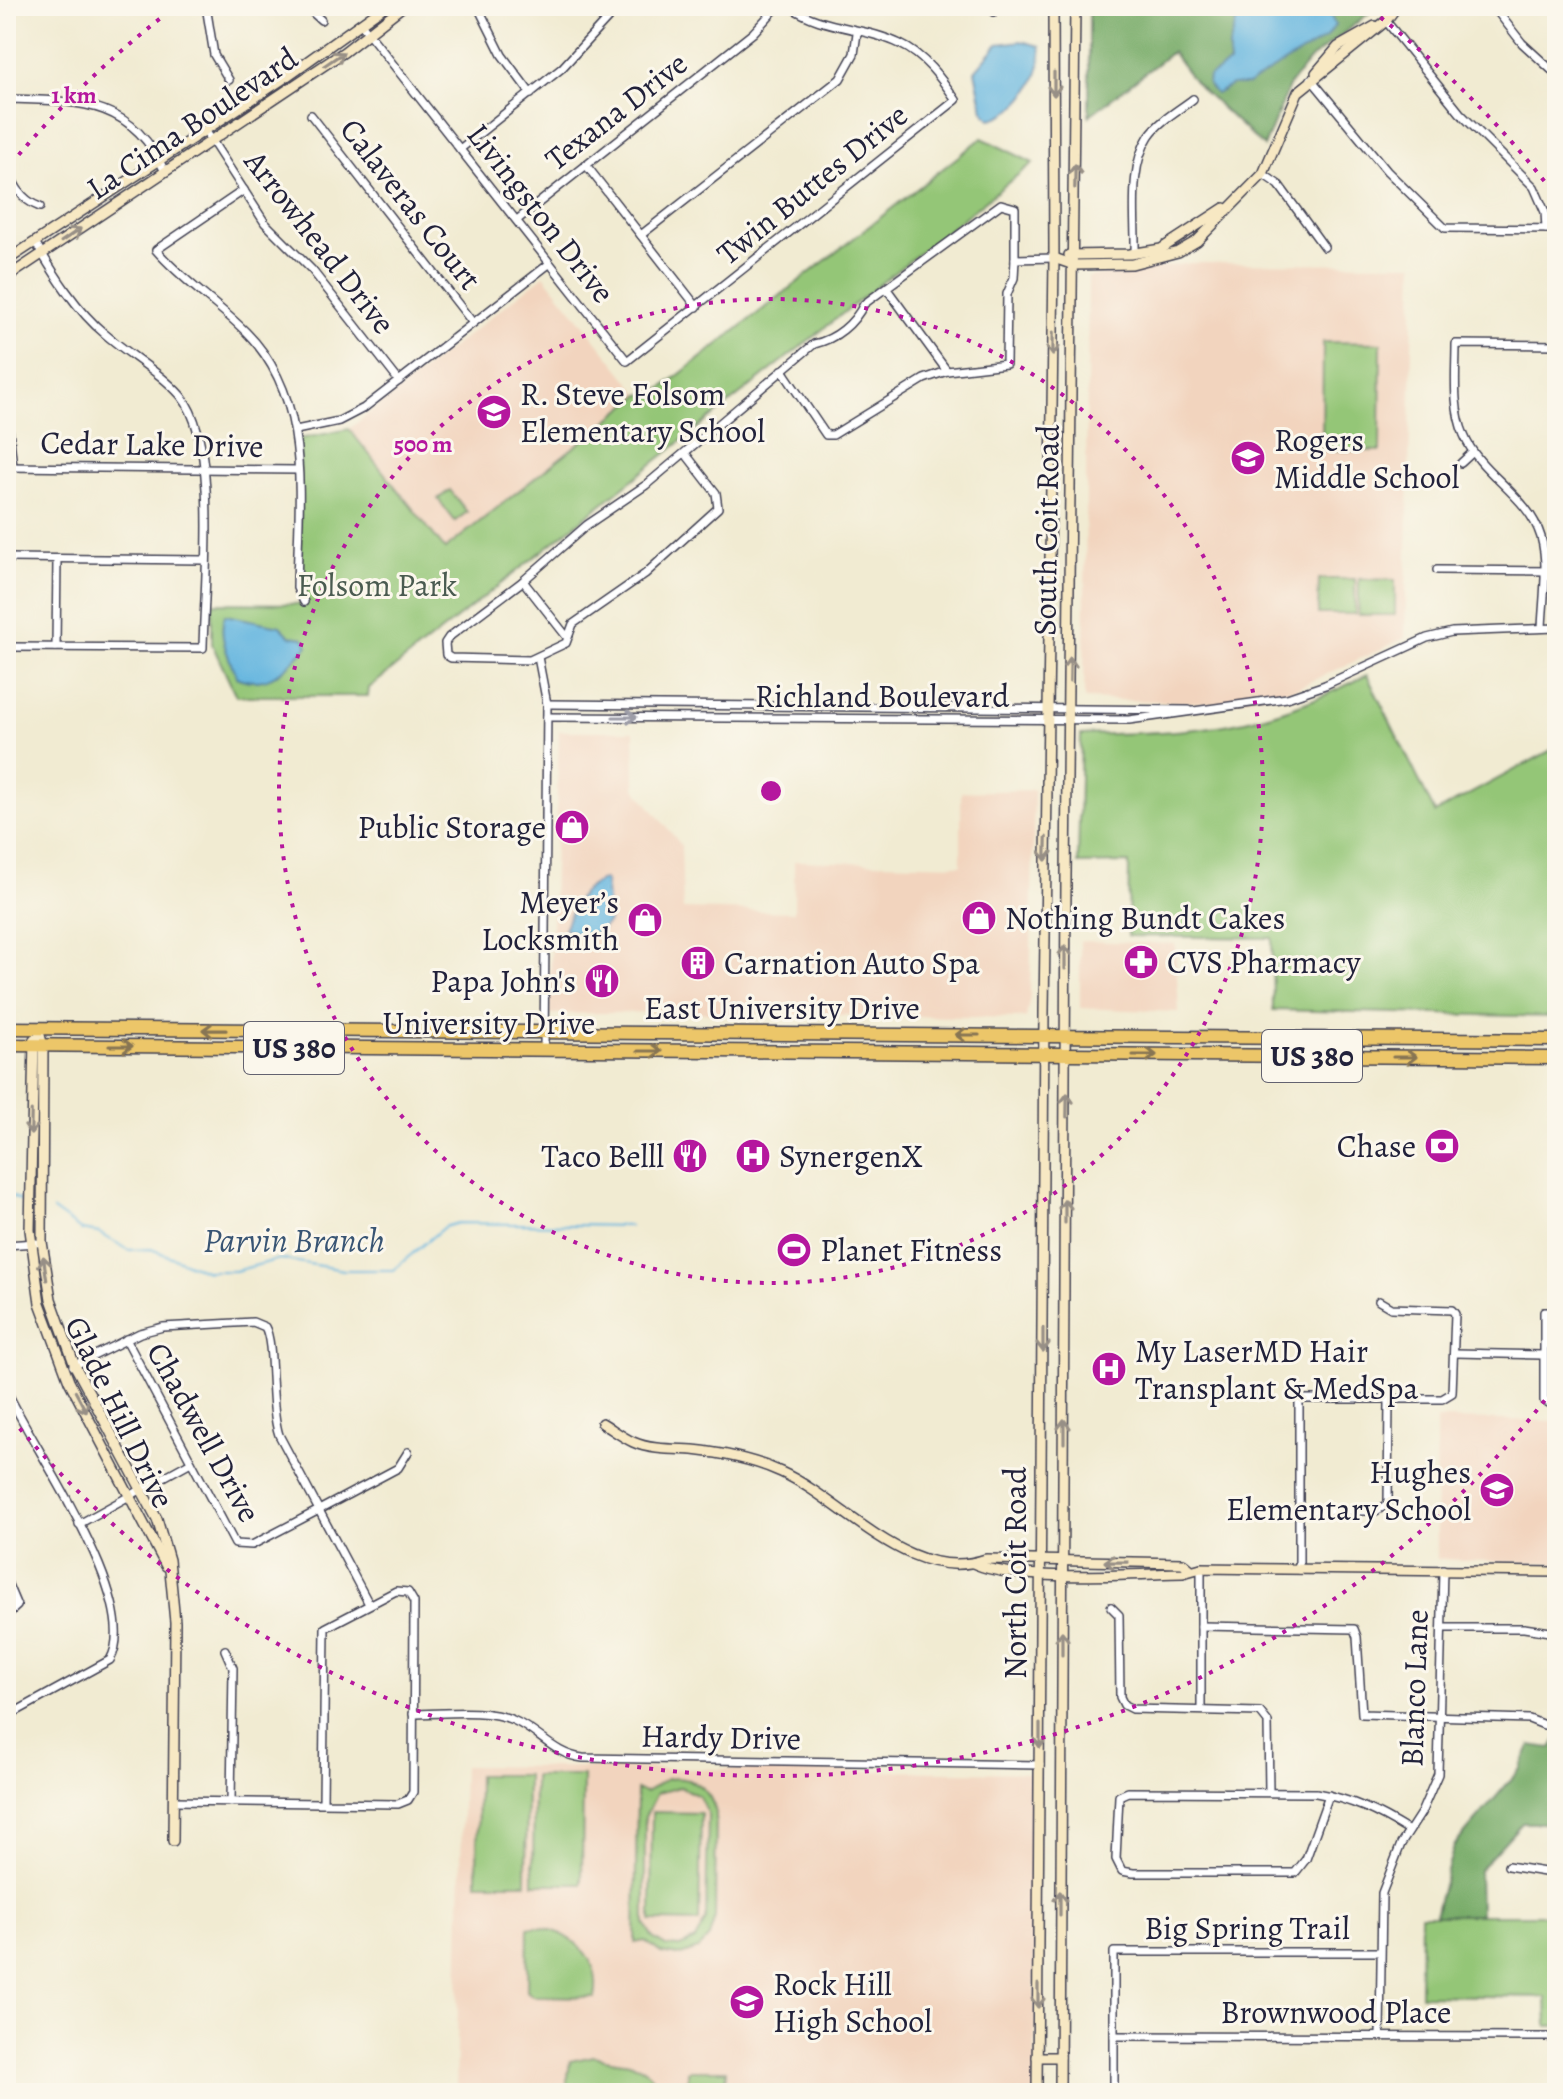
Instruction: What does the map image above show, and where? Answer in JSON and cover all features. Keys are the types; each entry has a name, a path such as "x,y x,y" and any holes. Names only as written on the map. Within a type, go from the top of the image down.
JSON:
{"highway":[{"name":"East University Drive","path":"6,1028 1557,1040"},
{"name":"University Drive","path":"6,1045 1067,1055"},
{"name":"US 380","path":"1067,1055 1557,1058"}],"main road":[{"name":"La Cima Boulevard","path":"6,261 362,25 385,6"},
{"name":"La Cima Boulevard","path":"6,278 370,34 403,6"},
{"name":"South Coit Road","path":"1045,1054 1054,258 1053,6"},
{"name":"South Coit Road","path":"1067,1055 1075,6"},
{"path":"1054,258 1136,259 1178,252 1197,241 1228,206 1263,174 1298,92 1386,21 1397,6"},
{"path":"1051,457 1072,457"},
{"path":"1050,566 1071,565"},
{"path":"1046,876 1066,876"},
{"name":"Glade Hill Drive","path":"38,1028 36,1242 40,1303 64,1371 169,1571"},
{"name":"North Coit Road","path":"1037,2093 1045,1054"},
{"name":"North Coit Road","path":"1060,2093 1067,1055"},
{"name":"Glade Hill Drive","path":"36,1242 51,1299 75,1366 161,1528 175,1622 173,1841"},
{"path":"1044,1262 1064,1262"},
{"path":"1043,1401 1063,1401"},
{"path":"602,1423 634,1443 728,1457 780,1471 830,1499 897,1549 947,1563 973,1563 986,1559 1062,1560 1183,1563 1190,1569"},
{"path":"973,1563 986,1570 1062,1575 1183,1573 1201,1568 1557,1572"},
{"path":"1040,1765 1061,1765"},
{"path":"1038,2042 1060,2042"},
{"path":"1037,2057 1060,2057"}],"street":[{"path":"206,6 214,55 229,80"},
{"path":"293,6 311,11 321,20"},
{"path":"487,6 481,13 499,50 531,94"},
{"path":"460,149 566,64 619,6"},
{"name":"Texana Drive","path":"517,220 753,33 778,6"},
{"path":"641,235 840,79 854,54 857,33 811,20 789,6"},
{"path":"1497,7 1522,43 1557,75"},
{"path":"1386,21 1460,113 1534,187 1545,212 1546,229"},
{"name":"Livingston Drive","path":"362,25 627,361 697,307"},
{"name":"Twin Buttes Drive","path":"697,307 956,100 940,76 920,57 899,43 857,33"},
{"path":"1312,78 1387,171 1445,228 1557,229"},
{"path":"6,99 76,100 92,105 137,130 160,160 165,172"},
{"path":"1136,259 1136,173 1144,145 1151,133 1193,99"},
{"name":"Calaveras Court","path":"311,115 473,323"},
{"name":"Arrowhead Drive","path":"205,130 280,241 312,270 399,381"},
{"path":"6,163 27,203 40,207"},
{"path":"586,165 697,307"},
{"path":"1263,174 1279,185 1324,247"},
{"path":"244,190 156,250 180,277 231,319 261,349 286,393 296,430 297,588 304,602"},
{"path":"685,453 716,493 718,508 645,574 573,624 566,643 538,657 530,660 451,658 445,648 449,637 523,581 587,525 646,485 782,370 814,344 830,340 857,318 864,304 1001,204 1015,208 1014,278 1007,294 1006,364 947,371 924,379 833,435 826,435 782,370"},
{"path":"6,647 203,648 205,469 200,434 181,396 101,332 67,293 35,242"},
{"path":"1015,259 1054,258"},
{"path":"296,430 339,421 364,408 549,264"},
{"path":"887,289 947,371"},
{"path":"1542,628 1541,539 1533,519 1473,452 1457,413 1456,344 1557,345"},
{"path":"6,401 10,467"},
{"path":"1461,463 1473,452"},
{"name":"Cedar Lake Drive","path":"10,467 298,470"},
{"path":"6,558 204,560"},
{"path":"56,647 57,559"},
{"path":"1437,570 1557,571"},
{"path":"523,581 567,637"},
{"name":"Richland Boulevard","path":"547,717 1129,720 1256,705 1304,693 1427,638 1476,629 1557,628"},
{"path":"538,657 547,704 544,1050"},
{"name":"Richland Boulevard","path":"547,704 1216,710"},
{"path":"6,1245 36,1242"},
{"path":"1299,1570 1299,1399 1449,1397 1453,1388 1455,1353 1452,1310 1391,1308 1379,1301"},
{"path":"1557,1312 1544,1312 1542,1355 1546,1404 1557,1406"},
{"path":"64,1371 126,1339 171,1325 253,1322 265,1327 270,1338 271,1400 275,1423 369,1604"},
{"name":"Chadwell Drive","path":"126,1339 232,1540 241,1546 252,1545 319,1510"},
{"path":"1455,1353 1542,1355"},
{"path":"6,1389 103,1572 111,1598 112,1658 6,1717"},
{"path":"1299,1511 1376,1511 1384,1508 1389,1495 1389,1398"},
{"path":"6,1415 16,1410"},
{"path":"319,1510 398,1468 408,1452"},
{"path":"79,1524 191,1462"},
{"path":"1201,1568 1201,1709"},
{"name":"Blanco Lane","path":"1380,2036 1382,1893 1387,1874 1429,1799 1438,1774 1443,1569"},
{"path":"6,1580 17,1606 6,1616"},
{"path":"174,1801 231,1802 398,1804 408,1800 413,1792 414,1602 408,1592 396,1591 325,1628 323,1803"},
{"path":"1111,1607 1119,1615 1120,1697 1124,1705 1132,1709 1252,1711 1265,1715 1268,1722 1269,1792"},
{"path":"1201,1626 1354,1629 1362,1714 1529,1719 1544,1725"},
{"path":"1442,1628 1524,1628 1557,1633"},
{"path":"225,1650 233,1668 231,1802"},
{"name":"Hardy Drive","path":"413,1714 499,1716 526,1727 556,1750 583,1758 1040,1765"},
{"path":"1329,1795 1299,1871 1286,1874 1122,1871 1116,1859 1119,1796 1128,1792 1329,1795 1366,1805 1409,1831"},
{"path":"1508,1866 1557,1874"},
{"name":"Big Spring Trail","path":"1114,2036 1114,1952 1380,1952"},
{"path":"1114,2036 1114,2093"},
{"name":"Brownwood Place","path":"1114,2036 1548,2037 1557,2040"}],"shaded area":[{"name":"Rogers Middle School","path":"1191,263 1414,264 1405,638 1297,688 1220,703 1084,699 1088,277"},
{"name":"R. Steve Folsom Elementary School","path":"544,275 640,395 444,549 349,429"},
{"path":"559,731 634,731 635,788 681,845 683,909 794,912 794,861 961,865 961,792 1034,790 1030,996 1026,1018 665,1012 549,1014"},
{"path":"1080,941 1175,944 1179,1012 1080,1008"},
{"name":"Hughes Elementary School","path":"1436,1419 1557,1421 1557,1563 1437,1559"},
{"name":"Rock Hill High School","path":"463,1766 1035,1773 1035,2093 456,2093"}],"green space":[{"path":"1089,6 1364,6 1369,13 1311,59 1290,84 1264,147 1196,84 1172,52 1089,116"},
{"name":"Folsom Park","path":"982,138 1033,163 369,688 368,696 236,696 212,644 212,603 301,604 299,439 349,429 445,549 640,395 657,392"},
{"path":"1323,342 1381,343 1380,451 1322,450"},
{"path":"450,490 467,512 455,521 438,499"},
{"path":"1319,579 1355,579 1355,614 1318,614"},
{"path":"1359,579 1395,580 1395,615 1358,615"},
{"path":"1367,675 1435,813 1557,747 1557,1017 1273,1010 1272,938 1128,936 1129,863 1078,864 1081,735 1160,732 1228,724 1294,707"},
{"path":"1557,1738 1557,1823 1522,1823 1479,1870 1480,1915 1435,1915 1454,1846 1520,1769 1531,1745 1551,1748"},
{"path":"478,1775 527,1775 526,1883 477,1883"},
{"path":"534,1776 583,1776 582,1884 533,1884"},
{"path":"667,1779 692,1781 704,1790 716,1813 715,1917 709,1937 698,1949 678,1956 661,1953 645,1941 635,1943 637,1790 646,1792","holes":["680,1787 699,1796 708,1815 706,1920 695,1940 680,1947 666,1946 653,1938 645,1924 645,1817 657,1793"]},
{"path":"652,1812 701,1813 699,1922 651,1921"},
{"path":"1421,1915 1557,1915 1557,2026 1547,2026 1546,1997 1420,1995"},
{"path":"528,1928 559,1933 580,1948 594,1970 595,1997 532,1996 527,1991"},
{"path":"594,2056 640,2066 654,2080 661,2093 566,2093 570,2061"},
{"path":"688,2070 726,2070 725,2093 688,2093"}],"water":[{"path":"1241,6 1327,6 1335,25 1327,37 1247,85 1232,85 1216,94 1208,84 1209,76 1229,64 1229,47"},
{"path":"1021,41 1040,46 1039,69 1020,102 1001,116 990,119 983,110 975,71 998,44"},
{"path":"225,615 280,626 290,636 304,638 308,646 284,669 268,679 248,681 237,677 223,638"},
{"path":"605,879 609,921 599,932 580,934 564,929 583,892"}],"waterway":[{"name":"Parvin Branch","path":"6,1193 21,1201"},
{"name":"Parvin Branch","path":"53,1210 81,1230 99,1233 129,1250 151,1249 207,1271 235,1271 280,1259 344,1270 393,1270 444,1227 458,1223 630,1226"}],"place":[{"name":"R. Steve Folsom Elementary School","path":"494,412"},
{"name":"Rogers Middle School","path":"1248,458"},
{"name":"Public Storage","path":"572,827"},
{"name":"Nothing Bundt Cakes","path":"979,918"},
{"name":"Meyer’s Locksmith","path":"645,920"},
{"name":"CVS Pharmacy","path":"1141,962"},
{"name":"Carnation Auto Spa","path":"698,963"},
{"name":"Papa John's","path":"602,981"},
{"name":"Chase","path":"1442,1146"},
{"name":"Taco Belll","path":"690,1156"},
{"name":"SynergenX","path":"753,1156"},
{"name":"Planet Fitness","path":"794,1250"},
{"name":"My LaserMD Hair Transplant & MedSpa","path":"1109,1369"},
{"name":"Hughes Elementary School","path":"1497,1490"},
{"name":"Rock Hill High School","path":"747,2002"}]}
